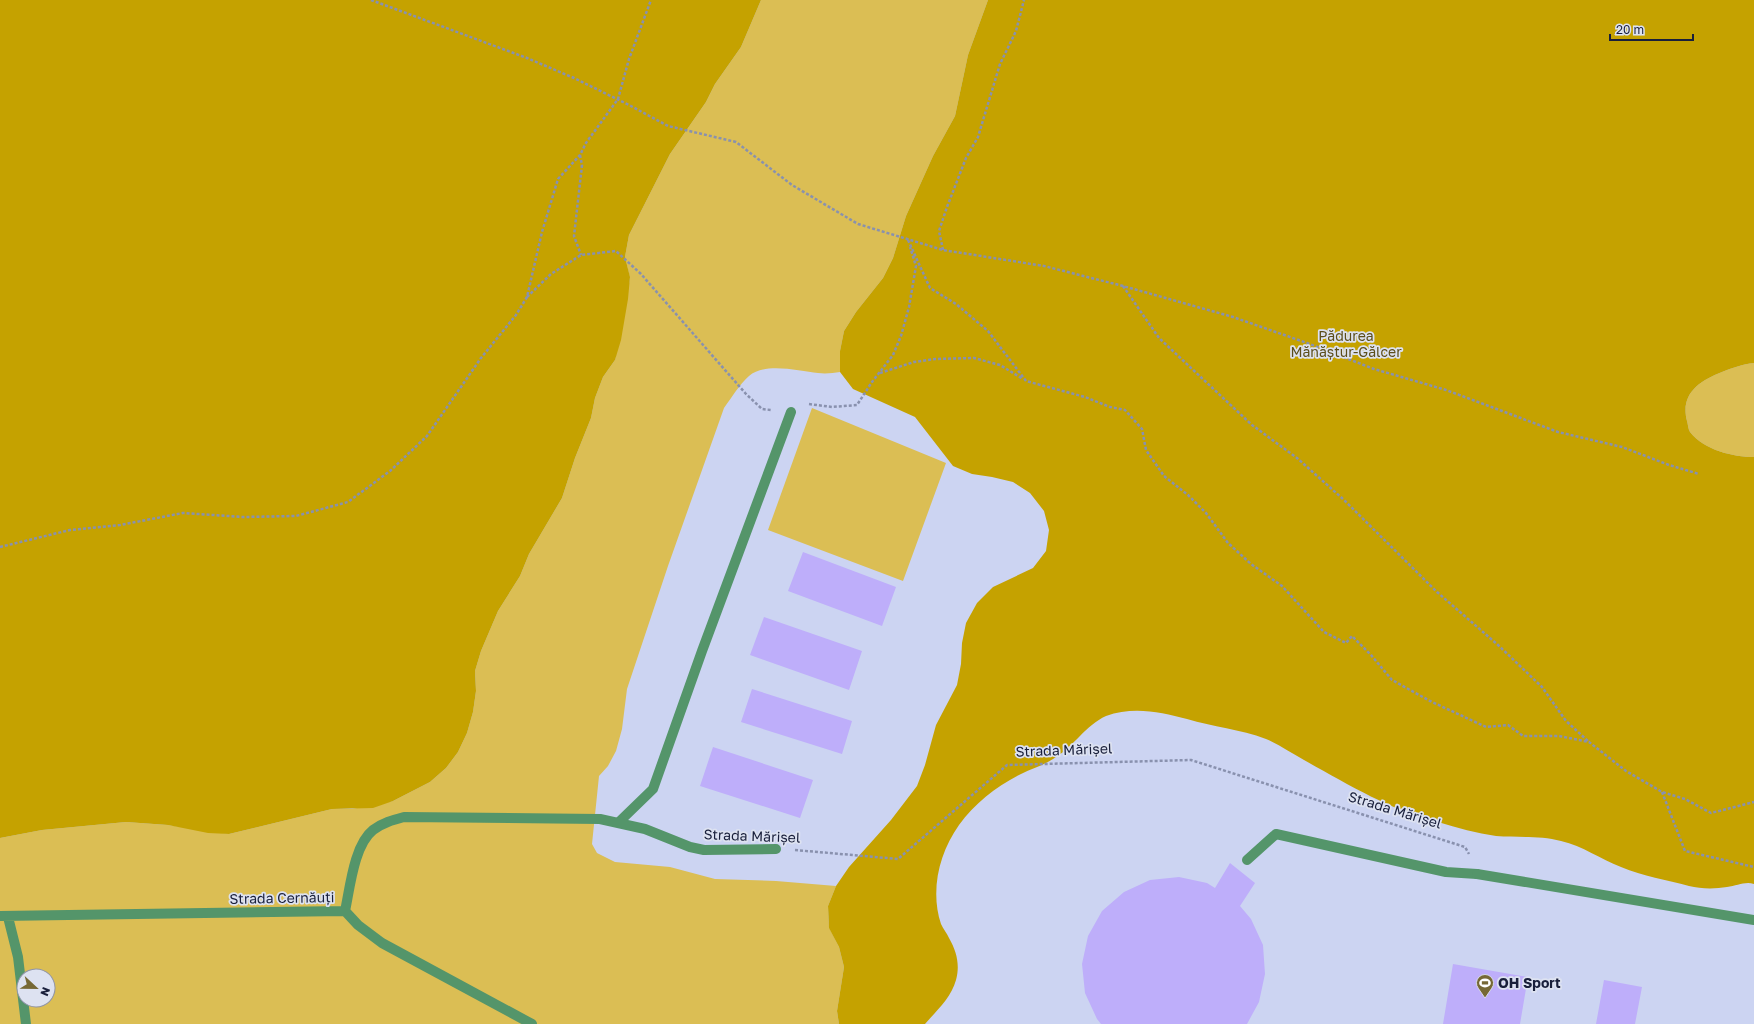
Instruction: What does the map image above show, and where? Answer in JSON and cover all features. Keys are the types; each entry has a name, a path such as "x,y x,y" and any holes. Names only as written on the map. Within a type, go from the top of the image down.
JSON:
{"street":[{"path":"619,822 653,789 702,651 791,412"},
{"name":"Strada Mărișel","path":"345,911 356,860 362,844 372,831 387,822 404,817 600,819 645,829 690,847 704,850 776,849"},
{"path":"1247,860 1276,834 1446,872 1477,874 1754,920"},
{"name":"Strada Cernăuți","path":"4,916 345,911 358,925 382,943 532,1024"},
{"path":"4,916 18,957 26,1024"}],"path":[{"path":"371,0 527,58 618,99 668,126 736,142 792,185 858,224 943,250 1044,266 1123,286 1233,317 1307,343 1374,369 1446,390 1558,432 1622,447 1669,465 1699,474"},
{"path":"527,297 542,232 558,179 580,155 586,143 618,99 629,59 651,0"},
{"path":"943,250 939,231 966,158 978,137 1000,64 1016,31 1024,0"},
{"path":"580,155 582,165 574,236 581,255"},
{"path":"0,547 70,530 120,525 183,513 243,517 296,516 348,502 390,471 427,436 481,358 516,315 527,297 551,274 581,255 616,251 641,274 762,409 791,412 810,403 832,407 857,406 872,382 893,355 901,336 912,295 916,266 908,239"},
{"path":"908,239 930,288 956,304 988,331 1026,381"},
{"path":"1123,286 1159,338 1252,425 1297,458 1342,499 1437,592 1498,645 1542,687 1566,721 1589,742 1626,771 1662,792 1685,799 1711,813 1754,802"},
{"path":"880,373 914,362 935,359 974,358 1000,365 1026,381 1085,397 1110,407 1125,410 1142,429 1146,450 1164,476 1188,495 1206,513 1228,543 1251,564 1282,586 1324,632 1346,643 1352,636 1392,680 1430,701 1486,727 1508,725 1523,736 1559,736 1589,742"},
{"name":"Strada Mărișel","path":"776,849 898,859 1007,765 1191,760 1466,847 1477,874"},
{"path":"1662,792 1685,851 1754,867"}],"shaded area":[{"path":"761,0 988,0 968,55 955,116 933,156 906,216 893,258 883,278 856,312 844,331 840,351 840,372 821,373 782,368 764,369 749,376 742,383 724,408 668,566 627,689 622,729 616,751 608,766 599,776 592,844 597,853 615,862 670,867 715,879 776,881 836,886 828,906 829,927 839,947 844,967 837,1011 839,1024 0,1024 0,838 42,830 126,822 168,825 229,834 332,809 352,809 393,801 430,782 446,768 458,752 467,733 473,712 476,691 475,671 481,651 498,611 520,576 529,554 562,498 575,458 591,418 595,398 603,377 615,360 630,278 625,257 629,235 670,154 706,102 715,84 741,47"},
{"path":"1754,363 1754,457 1728,454 1703,444 1690,432 1689,429 1686,403 1689,396 1699,384 1706,380 1738,366"},
{"path":"812,408 946,463 903,581 768,530"}],"green space":[{"path":"0,0 761,0 741,47 715,84 706,102 670,154 629,235 625,257 630,277 628,299 621,340 615,360 603,377 595,398 591,418 575,458 562,498 529,554 520,576 498,611 481,651 475,671 476,691 473,712 467,733 458,752 446,768 430,782 393,801 373,808 332,809 229,834 208,833 168,825 126,822 42,830 0,838"},
{"name":"Pădurea Mănăștur-Gălcer","path":"988,0 1754,0 1754,363 1742,365 1726,371 1699,384 1689,396 1686,403 1686,412 1689,431 1703,444 1728,454 1754,457 1754,884 1744,883 1722,888 1694,887 1629,870 1569,843 1537,837 1496,836 1452,826 1403,811 1369,796 1266,739 1157,712 1126,711 1106,716 1099,720 1056,757 1012,779 995,790 972,809 952,836 946,848 938,873 936,899 941,924 956,953 958,969 954,986 939,1009 925,1024 839,1024 837,1011 844,967 839,947 829,928 828,906 836,886 849,867 891,820 917,786 925,765 936,725 957,685 966,623 977,603 993,587 1033,568 1046,551 1049,530 1044,511 1030,493 1013,482 972,474 953,466 915,417 853,389 840,372 840,351 844,331 856,312 883,278 893,258 906,216 933,156 955,116 968,55"}],"building":[{"path":"803,552 896,587 882,626 788,591"},
{"path":"764,617 862,651 849,690 750,655"},
{"path":"752,689 852,721 842,754 741,722"},
{"path":"713,747 813,780 800,818 700,786"},
{"path":"1230,863 1255,883 1240,906 1251,919 1263,945 1265,974 1259,1002 1247,1024 1101,1024 1097,1019 1085,993 1082,964 1088,936 1102,911 1124,892 1150,880 1179,877 1207,883 1215,888"},
{"name":"OH Sport","path":"1453,964 1528,977 1520,1024 1443,1024"},
{"path":"1604,980 1642,987 1635,1024 1596,1024"}],"place":[{"name":"OH Sport","path":"1485,998"}]}
